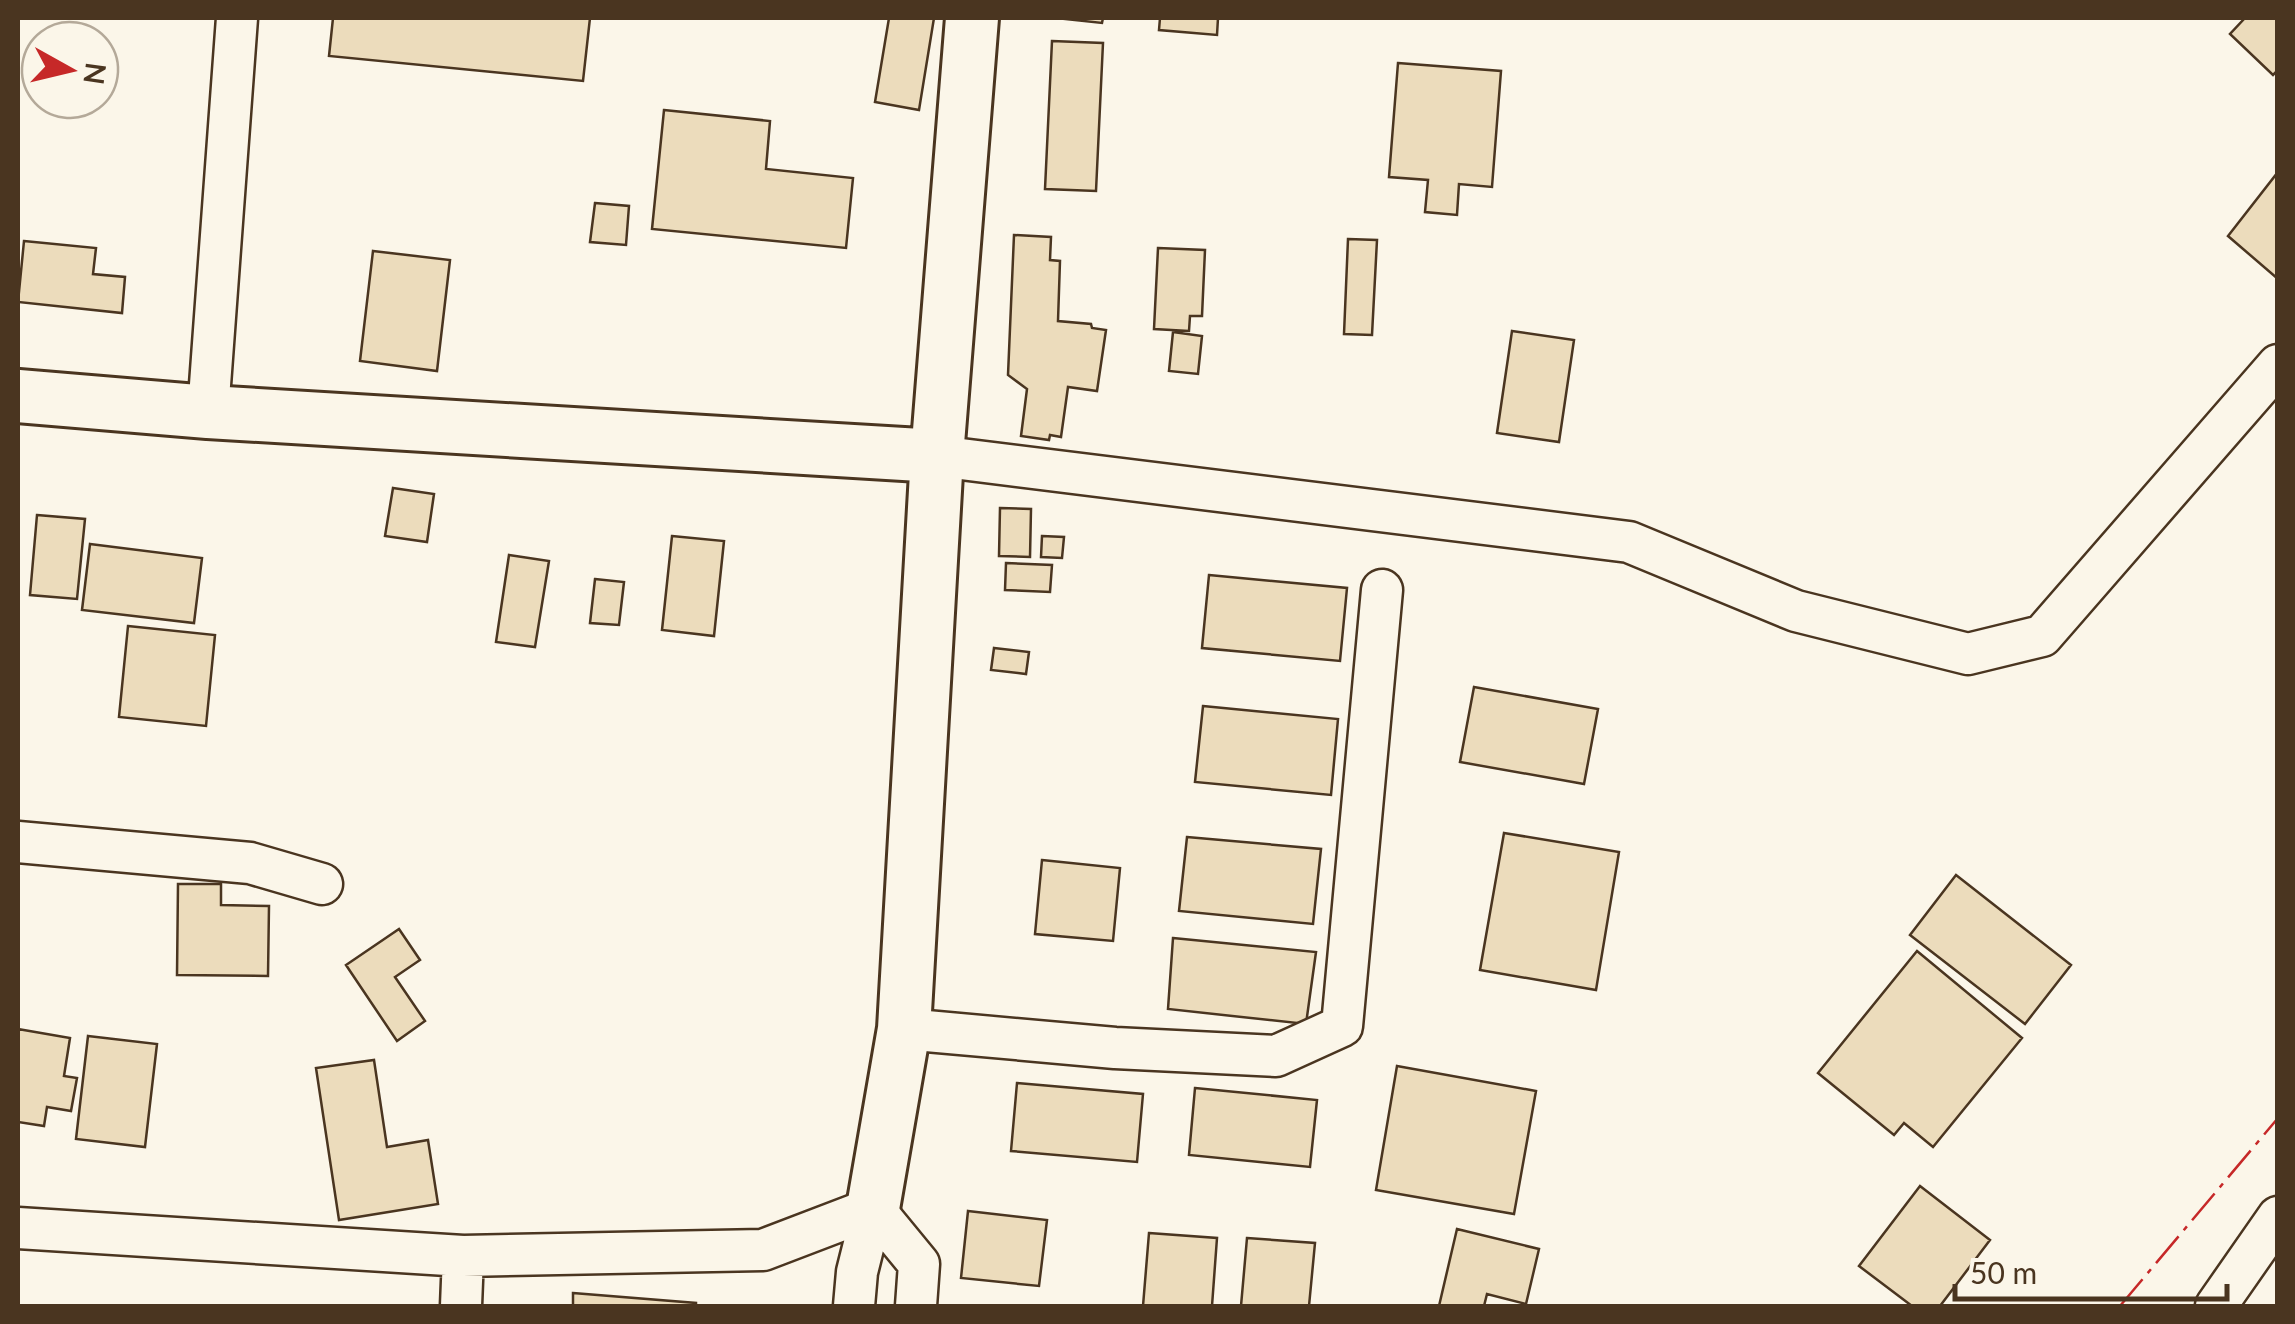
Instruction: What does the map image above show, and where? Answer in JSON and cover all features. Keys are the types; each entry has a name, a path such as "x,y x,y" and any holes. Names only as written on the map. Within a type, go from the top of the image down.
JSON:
{"main road":[{"path":"872,1208 904,1029 937,456 972,18"},
{"path":"18,396 208,412 937,456"}],"street":[{"path":"208,412 237,18"},
{"path":"937,456 1629,542 1796,611 1968,654 2042,636 2278,365"},
{"path":"904,1029 1115,1048 1276,1056 1342,1026 1382,590"},
{"path":"18,842 250,862 322,884"},
{"path":"18,1228 462,1256 763,1250 872,1208"},
{"path":"854,1306 857,1272 872,1208"},
{"path":"872,1208 919,1264 916,1306"},
{"path":"2216,1306 2278,1217"},
{"path":"461,1306 462,1256"}],"building":[{"path":"333,18 590,18 583,81 329,56"},
{"path":"889,18 934,18 919,110 875,102"},
{"path":"1056,18 1103,18 1102,23"},
{"path":"1160,18 1218,18 1217,35 1159,30"},
{"path":"2245,18 2278,18 2278,70 2273,75 2230,34"},
{"path":"1052,41 1103,43 1096,191 1045,189"},
{"path":"1398,63 1501,71 1492,187 1459,184 1457,215 1425,212 1428,180 1389,177"},
{"path":"664,110 770,121 766,169 853,178 846,248 652,229"},
{"path":"2278,172 2278,279 2228,236"},
{"path":"595,203 629,206 626,245 590,242"},
{"path":"1014,235 1051,237 1050,260 1060,261 1058,321 1091,324 1092,328 1106,330 1097,391 1068,387 1061,437 1050,435 1049,440 1021,436 1027,389 1008,375"},
{"path":"1348,239 1377,240 1372,335 1344,334"},
{"path":"24,241 96,248 93,274 125,277 122,313 18,302"},
{"path":"1158,248 1205,250 1202,316 1190,316 1189,331 1154,329"},
{"path":"373,251 450,260 437,371 360,361"},
{"path":"1512,331 1574,340 1559,442 1497,433"},
{"path":"1173,332 1202,336 1198,374 1169,371"},
{"path":"393,488 434,494 427,542 385,536"},
{"path":"1000,508 1031,509 1030,557 999,556"},
{"path":"37,515 85,519 77,599 30,595"},
{"path":"672,536 724,541 714,636 662,630"},
{"path":"1042,536 1064,537 1062,558 1041,557"},
{"path":"90,544 202,558 194,623 82,610"},
{"path":"509,555 549,561 535,647 496,642"},
{"path":"1006,563 1052,565 1050,592 1005,590"},
{"path":"1209,575 1347,588 1340,661 1202,648"},
{"path":"595,579 624,582 619,625 590,623"},
{"path":"128,626 215,635 206,726 119,717"},
{"path":"994,648 1029,652 1026,674 991,670"},
{"path":"1474,687 1598,709 1584,784 1460,762"},
{"path":"1203,706 1338,719 1331,795 1195,782"},
{"path":"1504,833 1619,852 1596,990 1480,970"},
{"path":"1187,837 1321,849 1313,924 1179,911"},
{"path":"1042,860 1120,868 1113,941 1035,934"},
{"path":"1956,875 2071,965 2025,1024 1910,935"},
{"path":"178,884 221,884 221,905 269,906 268,976 177,975"},
{"path":"399,929 420,960 395,977 425,1021 397,1041 346,965"},
{"path":"1173,938 1316,952 1306,1024 1168,1009"},
{"path":"1917,951 2022,1038 1933,1147 1904,1123 1894,1135 1818,1073"},
{"path":"18,1029 70,1038 64,1076 77,1078 71,1111 47,1107 44,1126 18,1122"},
{"path":"88,1036 157,1044 145,1147 76,1139"},
{"path":"374,1060 387,1147 428,1140 438,1204 339,1220 316,1068"},
{"path":"1397,1066 1536,1091 1514,1214 1376,1190"},
{"path":"1017,1083 1143,1094 1137,1162 1011,1151"},
{"path":"1195,1088 1317,1100 1310,1167 1189,1155"},
{"path":"1920,1186 1990,1240 1940,1306 1912,1306 1859,1266"},
{"path":"968,1211 1047,1220 1039,1286 961,1278"},
{"path":"1457,1229 1539,1249 1526,1304 1487,1294 1484,1306 1439,1306"},
{"path":"1149,1233 1217,1238 1212,1306 1143,1306"},
{"path":"1247,1238 1315,1243 1309,1306 1241,1306"},
{"path":"573,1293 696,1303 696,1306 573,1306"}],"power":[{"path":"2120,1306 2278,1118"}]}
